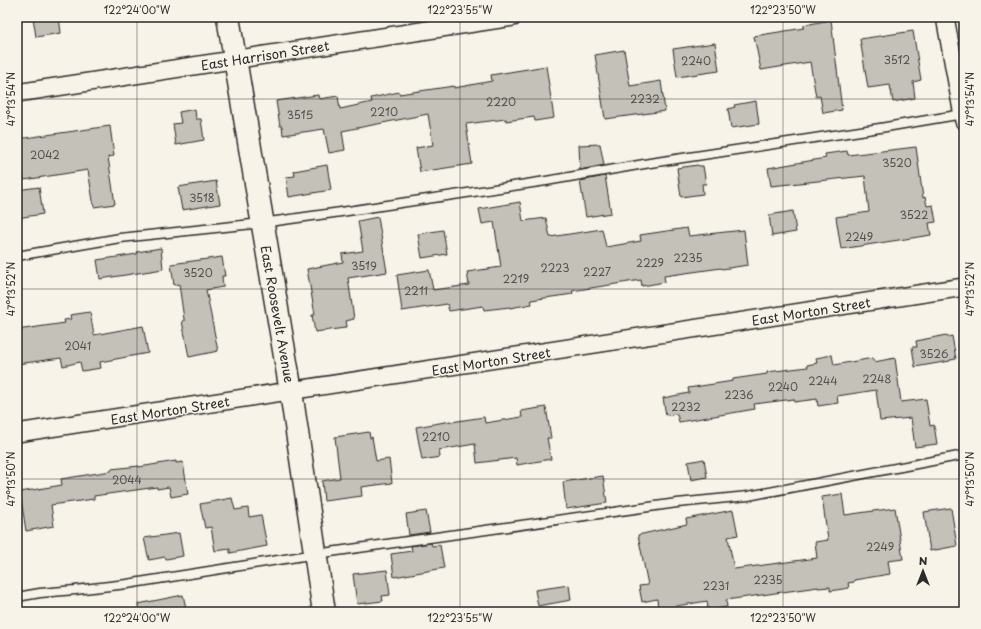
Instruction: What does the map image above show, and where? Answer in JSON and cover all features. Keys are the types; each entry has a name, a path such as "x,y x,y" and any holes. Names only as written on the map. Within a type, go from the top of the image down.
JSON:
{"street":[{"name":"East Roosevelt Avenue","path":"228,17 234,60 291,392 324,612"},
{"name":"East Harrison Street","path":"17,92 514,17"},
{"path":"945,17 963,117"},
{"name":"East Morton Street","path":"17,433 964,288"}],"lane":[{"path":"17,256 120,238 262,223 546,181 650,163 880,128 963,117"},
{"path":"17,597 40,592 75,590 127,584 316,554 677,503 748,496 964,455"}],"building":[{"path":"33,17 59,17 61,33 36,37"},
{"path":"831,20 842,110 823,113 820,96 816,97 810,62 761,70 754,36 804,28 804,25"},
{"path":"913,31 921,80 913,82 915,98 893,102 890,85 868,88 860,39"},
{"path":"715,43 719,71 677,77 673,49"},
{"path":"624,50 630,86 661,81 665,111 605,119 595,55"},
{"path":"546,66 554,118 535,121 534,117 466,124 472,164 420,172 416,148 433,145 428,114 342,131 345,150 329,153 324,129 283,135 282,126 280,126 276,101 318,95 319,99 338,96 340,109 372,102 371,98 399,92 399,94 454,86 454,88 492,81 491,75"},
{"path":"756,101 759,124 731,128 728,109 735,107 734,105"},
{"path":"195,109 196,119 201,119 204,140 176,145 173,124 181,123 179,112"},
{"path":"110,126 114,156 108,157 115,204 94,207 88,170 24,180 18,139"},
{"path":"600,144 604,165 580,170 579,145"},
{"path":"916,147 923,198 925,197 927,206 933,205 936,222 929,223 931,235 841,249 836,217 869,212 865,176 771,186 768,168 826,158 825,154 847,151 848,155"},
{"path":"327,165 331,190 289,197 286,177 295,176 294,171"},
{"path":"698,165 703,166 706,184 702,184 703,194 681,197 677,168"},
{"path":"605,176 611,213 586,217 580,181"},
{"path":"216,181 220,204 182,210 178,187"},
{"path":"39,187 43,214 17,218 17,190"},
{"path":"520,202 523,221 546,218 550,237 602,229 606,247 641,241 640,235 687,228 689,236 744,230 748,265 664,276 665,282 642,286 641,280 572,291 573,294 531,300 532,304 510,308 484,310 483,306 449,311 447,304 402,311 397,275 429,270 433,290 469,285 467,272 501,267 494,222 482,224 479,209"},
{"path":"793,211 796,232 772,236 769,215"},
{"path":"378,217 387,272 348,278 354,319 346,321 347,326 345,326 345,328 315,332 312,315 315,315 307,269 343,262 342,254 363,251 358,221"},
{"path":"443,230 447,254 422,258 418,234"},
{"path":"161,248 163,269 100,279 97,260 137,254 137,252"},
{"path":"222,257 225,276 222,276 223,287 206,290 218,351 189,357 182,321 184,321 184,319 179,284 174,285 171,264"},
{"path":"90,312 94,335 143,326 148,353 100,362 101,368 82,371 80,362 63,366 61,358 17,364 17,330 65,323 64,320 71,319 70,315"},
{"path":"946,335 947,337 952,336 956,359 915,367 912,347 917,347 916,341"},
{"path":"832,355 834,365 873,358 874,362 895,358 901,402 926,399 930,426 934,425 937,444 915,447 911,418 880,421 876,390 837,396 838,403 818,406 817,399 794,402 794,399 754,404 755,409 679,422 677,414 666,415 663,398 689,393 688,388 733,381 733,379 767,374 767,372 808,367 807,365 817,363 816,358"},
{"path":"546,407 551,438 547,438 551,459 517,465 516,458 477,463 475,444 439,450 440,457 422,460 416,427 484,417 485,423 522,417 521,411"},
{"path":"369,432 370,438 372,437 376,461 389,459 392,483 361,487 362,496 324,501 322,481 340,478 335,437"},
{"path":"704,459 707,477 691,480 688,462"},
{"path":"176,461 176,463 183,462 188,494 171,497 169,487 157,489 157,487 94,496 94,499 51,505 54,526 26,531 20,492 62,485 61,479 111,471 111,469 139,467"},
{"path":"603,476 607,503 566,509 563,482"},
{"path":"842,494 845,515 895,508 903,559 888,561 890,574 854,580 854,582 848,583 849,588 830,591 830,587 818,587 726,600 727,607 708,610 707,601 658,609 657,599 642,602 639,586 648,585 638,535 687,524 686,519 733,510 738,535 728,537 734,569 817,558 815,542 828,540 822,497"},
{"path":"232,498 235,510 248,508 249,517 261,515 267,546 230,553 230,549 215,551 211,527 205,528 200,504"},
{"path":"951,508 957,546 930,551 924,512"},
{"path":"426,511 430,532 409,535 406,514"},
{"path":"179,533 183,556 149,560 144,538"},
{"path":"431,543 432,546 440,545 444,568 394,577 391,554 412,551 411,546"},
{"path":"387,570 390,595 382,596 383,601 357,604 353,574"},
{"path":"569,585 571,600 538,606 535,590"},
{"path":"183,595 187,612 139,612 138,604"}]}
